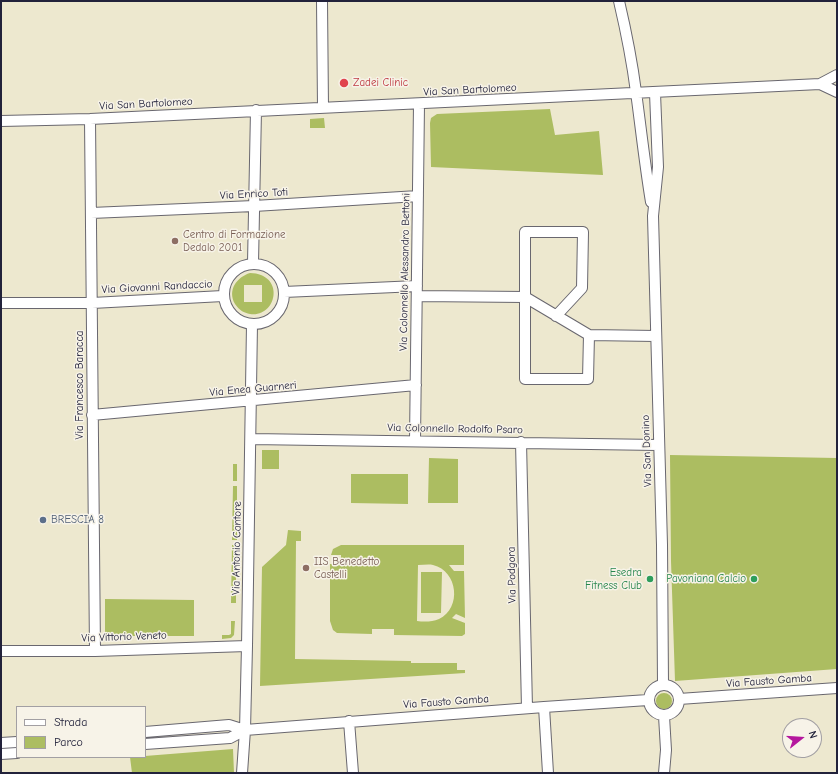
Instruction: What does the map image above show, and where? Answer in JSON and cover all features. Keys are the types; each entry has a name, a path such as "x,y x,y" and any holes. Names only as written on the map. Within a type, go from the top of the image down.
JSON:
{"street":[{"path":"322,1 323,108"},
{"name":"Via San Donino","path":"619,1 629,46 645,168 653,216"},
{"name":"Via San Bartolomeo","path":"1,121 90,119 820,84 837,75"},
{"name":"Via San Bartolomeo","path":"820,84 837,92"},
{"name":"Via San Donino","path":"655,93 658,167 653,216 658,445 662,545 663,685"},
{"name":"Via Colonnello Alessandro Bettoni","path":"415,441 419,104"},
{"path":"253,263 256,110"},
{"name":"Via Francesco Baracca","path":"90,119 95,651"},
{"name":"Via Enrico Toti","path":"91,213 254,206 418,196"},
{"path":"556,316 582,288 583,232 525,232 525,379 588,379 589,335"},
{"path":"253,263 262,264 271,268 278,275 284,292 281,307 272,318 262,323 252,324 244,323 230,314 223,296 224,286 232,272 238,267 253,263"},
{"path":"284,292 417,291 525,297 589,335 656,336"},
{"name":"Via Giovanni Randaccio","path":"1,303 92,303 223,296"},
{"name":"Via Antonio Cantore","path":"242,773 245,730 247,646 252,324"},
{"name":"Via Enea Guarneri","path":"92,415 416,386"},
{"name":"Via Colonnello Rodolfo Psaro","path":"251,439 658,445"},
{"name":"Via Podgora","path":"521,442 527,708"},
{"name":"Via Vittorio Veneto","path":"1,651 95,651 247,646"},
{"path":"663,685 672,687 679,699 675,710 664,716 651,710 648,700 649,694 652,690 657,686 663,685"},
{"name":"Via Fausto Gamba","path":"679,699 837,688"},
{"name":"Via Fausto Gamba","path":"245,730 349,721 648,700"},
{"path":"544,707 548,773"},
{"path":"664,716 666,750 664,773"},
{"path":"349,721 353,773"},
{"path":"146,732 229,725 245,730"},
{"path":"146,744 230,738 245,730"},
{"path":"1,743 16,742"},
{"path":"1,754 16,753"}],"green space":[{"path":"550,109 555,135 599,131 603,175 431,167 430,123 431,118 437,114"},
{"path":"324,118 325,128 310,128 310,119"},
{"path":"250,273 261,275 269,280 273,287 274,295 271,303 266,309 259,313 250,314 240,310 233,299 233,289 237,281","holes":["244,285 262,285 262,302 244,302"]},
{"path":"262,450 279,450 279,469 262,469"},
{"name":"Pavoniana Calcio","path":"670,455 837,458 837,669 675,681 671,561"},
{"path":"429,458 458,459 458,503 428,503"},
{"path":"233,464 237,464 237,481 233,481"},
{"path":"351,474 408,474 408,504 351,503"},
{"path":"233,486 237,486 237,540 232,540"},
{"path":"288,530 301,531 301,541 296,541 295,659 457,663 457,670 465,670 465,673 260,686 262,567 286,545"},
{"path":"232,545 236,545 236,603 231,603"},
{"path":"341,545 464,545 464,565 449,565 454,571 464,571 465,618 456,614 452,618 465,623 465,634 462,636 394,635 394,629 372,629 372,634 337,633 333,630 330,621 330,564 341,564 341,555 331,555 333,549","holes":["418,565 433,565 448,574 452,582 454,599 446,614 439,619 428,622 417,621"]},
{"path":"421,572 442,572 441,613 421,613"},
{"path":"105,599 194,600 194,636 105,636"},
{"path":"231,621 235,621 234,635 231,638 222,639 222,635 231,634"},
{"path":"661,693 667,693 672,698 670,707 667,709 661,709 656,704 656,698"},
{"path":"233,749 234,773 132,773 130,758 146,758 146,756"}],"place":[{"name":"Zadei Clinic","path":"344,83"},
{"name":"Centro di Formazione Dedalo 2001","path":"175,241"},
{"name":"BRESCIA 8","path":"43,520"},
{"name":"IIS Benedetto Castelli","path":"306,568"},
{"name":"Esedra Fitness Club","path":"650,579"},
{"name":"Pavoniana Calcio","path":"754,579"}]}
